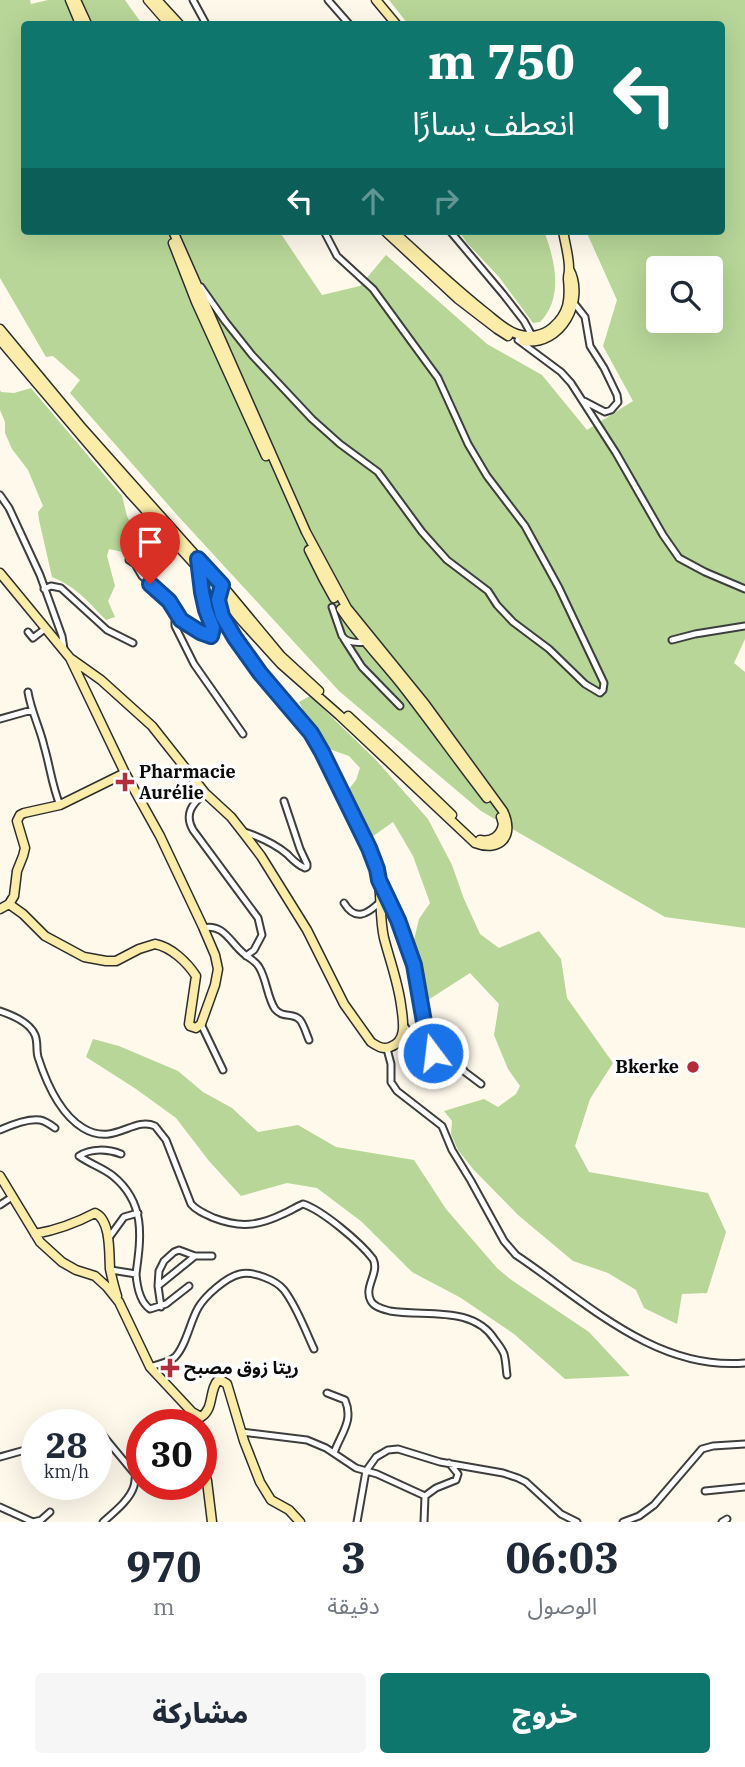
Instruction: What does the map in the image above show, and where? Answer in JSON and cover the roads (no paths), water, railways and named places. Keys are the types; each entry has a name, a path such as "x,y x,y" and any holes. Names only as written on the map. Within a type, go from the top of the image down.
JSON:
{"main road":[{"path":"70,0 79,21"},
{"path":"76,0 85,21"},
{"path":"148,0 166,21"},
{"path":"157,0 176,21"},
{"path":"376,0 394,21"},
{"path":"171,235 196,302 323,578 350,622 404,687 495,807 503,824 502,836"},
{"path":"0,340 129,492 221,589 241,620 288,671 339,715 456,827 479,843 490,846 499,843 508,828 500,806 425,704 368,636 340,596 306,532 172,235"},
{"path":"389,235 458,299 497,329 518,340 547,337 561,327 574,303 575,284 569,269"},
{"path":"397,235 461,294 498,323 515,334 534,339 554,326 565,312 570,296 569,269 563,235"},
{"path":"0,329 198,564"},
{"path":"0,573 70,658 203,928 218,969 201,1024 196,1028 189,1024 196,976 189,966 168,949 155,944 116,961 84,957 45,936 9,904"},
{"path":"70,658 101,680 152,726 205,793 231,817 261,856 306,930 350,1012 371,1042 387,1049 399,1041 403,1024 400,991 384,938 377,869 311,733 260,673 222,616 219,607 221,589"},
{"path":"0,909 9,904 15,896 17,872 25,848 18,818 24,813 60,806 125,773"},
{"path":"0,1176 40,1242 62,1262 98,1278 118,1302 150,1367 188,1409"},
{"path":"35,1234 61,1228 95,1213 99,1214 108,1239 118,1302"},
{"path":"209,1409 213,1386 219,1379 223,1380 227,1384 254,1470 271,1500 289,1510 300,1522"},
{"path":"209,1500 212,1522"}],"street":[{"path":"193,0 204,21"},
{"path":"328,0 346,21"},
{"path":"188,267 252,355 327,433 378,472 422,532 447,560 483,586 513,622 549,649 585,684 600,693 604,683 559,588 525,526 487,476 468,444 438,378 373,289 337,256 326,235"},
{"path":"453,235 524,321 534,339"},
{"path":"574,303 585,317 590,346 604,368 618,402 611,411 605,412 584,401"},
{"path":"518,340 561,372 571,383 679,558 745,589"},
{"path":"0,495 9,508 40,575 62,636 64,649"},
{"path":"129,560 169,601 181,620 211,636 213,632 202,592 198,564"},
{"path":"44,589 51,586 61,587 107,630 133,643"},
{"path":"332,607 341,636 362,667 400,706"},
{"path":"181,620 177,620 175,626 194,664 243,734"},
{"path":"672,640 745,626"},
{"path":"28,632 33,638 47,628"},
{"path":"344,639 366,642"},
{"path":"28,692 60,806"},
{"path":"0,719 32,710"},
{"path":"205,793 191,808 189,822 258,918 262,935 254,950 246,956"},
{"path":"242,831 258,836 300,866 307,867 284,801"},
{"path":"379,880 398,920 414,965 433,1053 430,1056 419,1047 403,1024"},
{"path":"344,903 350,912 362,915 379,903"},
{"path":"203,928 214,927 224,932 254,961 261,970 275,1009 285,1016 298,1018 309,1040"},
{"path":"0,1012 20,1020 33,1032 38,1056 54,1095 81,1127 92,1133 111,1135 145,1124 155,1126 166,1140 191,1204 197,1210 227,1223 253,1224 278,1217 299,1205 310,1207 347,1234 373,1259 376,1264 369,1291 374,1305 384,1310 451,1314 473,1320 487,1328 503,1353 507,1376"},
{"path":"201,1024 223,1070"},
{"path":"426,1029 436,1033 465,1072 481,1083"},
{"path":"387,1049 391,1064 391,1082 397,1091 442,1126 452,1150 504,1241 516,1255 609,1321 653,1346 693,1361 745,1363"},
{"path":"0,1130 19,1123 40,1120 55,1128"},
{"path":"121,1154 106,1150 79,1156 120,1182 129,1193 138,1213 140,1246 136,1274 139,1291 147,1308 161,1307 189,1286"},
{"path":"0,1205 12,1196"},
{"path":"108,1239 124,1217 138,1213"},
{"path":"161,1307 158,1286 160,1266 174,1252 179,1251 195,1256 212,1256"},
{"path":"158,1286 195,1256"},
{"path":"111,1270 136,1274"},
{"path":"150,1367 175,1357 202,1303 221,1285 239,1274 254,1275 282,1287 314,1349"},
{"path":"327,1393 345,1401 349,1413 348,1422 334,1453"},
{"path":"241,1432 302,1438 318,1444 356,1468 377,1474 425,1496"},
{"path":"623,1522 654,1506 702,1449 745,1444"},
{"path":"112,1447 126,1464"},
{"path":"357,1522 366,1471 376,1457 398,1448 517,1478 526,1482 561,1514 577,1522"},
{"path":"0,1457 21,1451"},
{"path":"425,1496 456,1480 458,1474 449,1463"},
{"path":"705,1491 745,1487"},
{"path":"424,1522 425,1496"},
{"path":"103,1522 126,1498"},
{"path":"0,1507 33,1522 41,1520 50,1512"}],"place":[{"name":"Pharmacie Aurélie","path":"125,782"},
{"name":"Bkerke","path":"693,1067"},
{"name":"ريتا زوق مصبح","path":"170,1368"}]}
